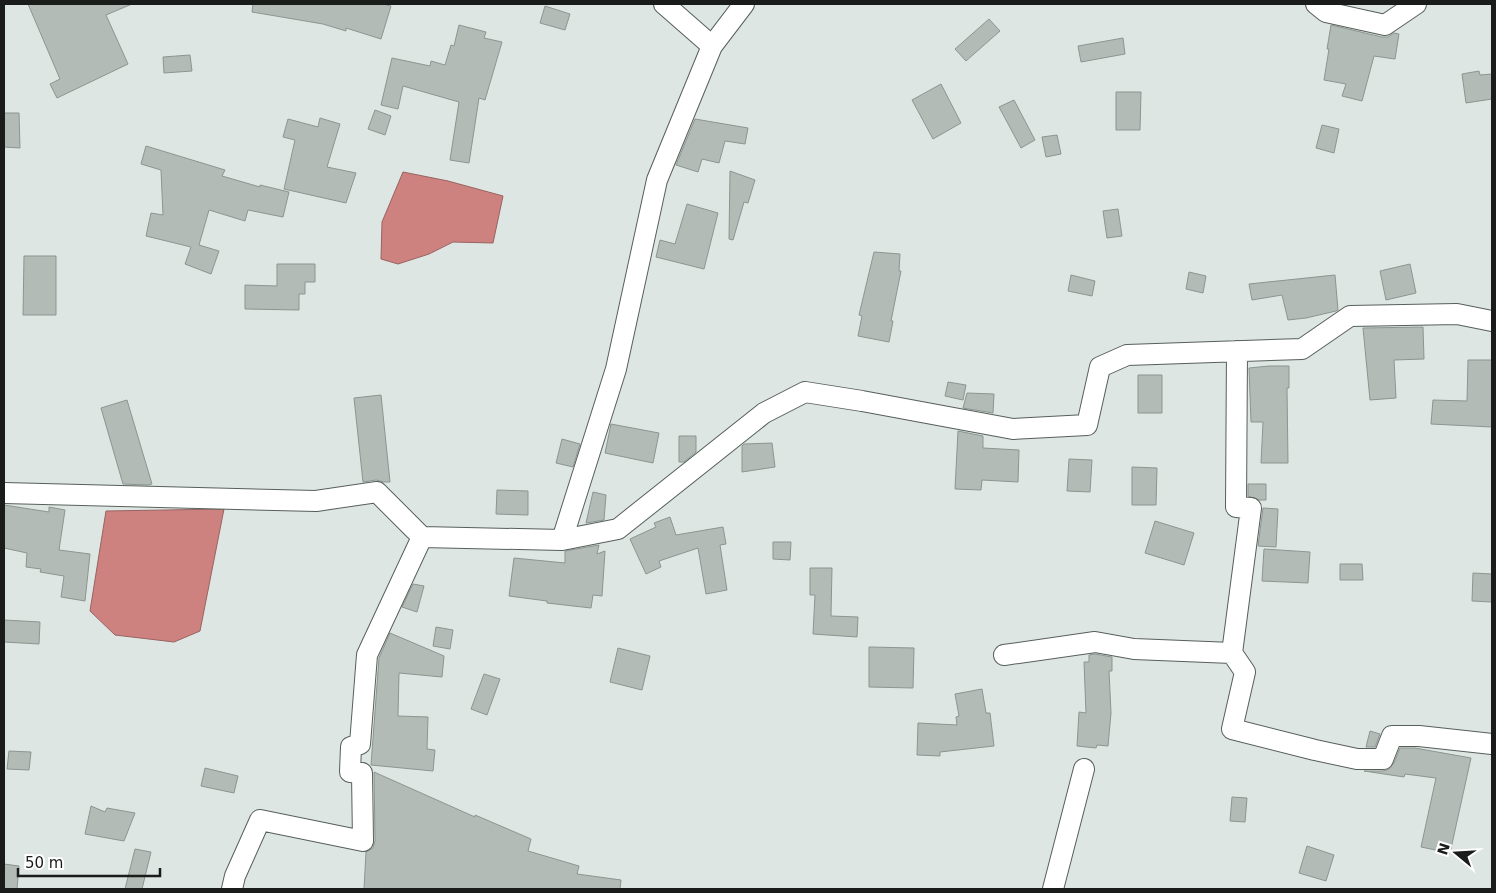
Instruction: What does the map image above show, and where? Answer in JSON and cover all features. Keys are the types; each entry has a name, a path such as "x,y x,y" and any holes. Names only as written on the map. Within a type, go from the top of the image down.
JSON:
{"street":[{"path":"664,4 712,46"},
{"path":"562,540 616,369 658,180 712,46 744,4"},
{"path":"1316,4 1326,12 1384,25 1416,4"},
{"path":"4,494 316,501 377,492 422,537 562,540 618,529 764,413 805,392 1013,429 1087,425 1100,367 1127,355 1302,349 1350,316 1457,314 1492,322"},
{"path":"1237,351 1236,507 1251,508 1232,652 1245,672 1232,730 1357,759 1383,759 1392,736 1419,736 1492,744"},
{"path":"232,889 235,876 260,820 363,841 362,773 350,772 351,747 360,744 367,656 422,537"},
{"path":"1004,656 1095,642 1134,649 1232,652"},
{"path":"1053,889 1084,769"}],"shaded area":[{"path":"403,172 448,181 503,196 493,243 453,242 429,254 398,264 381,259 382,222"},
{"path":"224,509 200,631 174,642 115,635 90,611 106,511"}],"building":[{"path":"28,4 132,4 106,15 128,64 57,98 50,84 60,79"},
{"path":"253,4 383,4 391,6 381,39 346,28 346,31 323,24 252,12"},
{"path":"545,6 570,14 565,30 540,23"},
{"path":"989,19 1000,31 966,61 955,49"},
{"path":"459,25 486,32 484,38 502,42 485,100 479,98 469,163 450,160 459,102 403,86 398,109 381,105 392,58 430,66 431,61 445,65 451,45 454,46"},
{"path":"1331,25 1382,37 1388,37 1394,33 1399,34 1395,59 1374,56 1362,101 1342,96 1346,84 1324,80"},
{"path":"1123,38 1125,54 1081,62 1078,46"},
{"path":"190,55 192,71 164,73 163,57"},
{"path":"1479,71 1480,75 1492,74 1492,99 1466,103 1462,74"},
{"path":"941,84 961,123 933,139 912,100"},
{"path":"1116,92 1141,92 1140,130 1116,130"},
{"path":"1014,100 1035,140 1021,148 999,107"},
{"path":"375,110 391,116 385,135 368,129"},
{"path":"4,113 19,113 20,148 4,147"},
{"path":"320,118 340,124 327,167 356,173 346,203 284,189 295,140 283,137 288,119 318,127"},
{"path":"695,119 748,128 745,144 725,141 719,163 702,159 698,172 676,165"},
{"path":"1322,125 1339,129 1334,153 1316,148"},
{"path":"1057,135 1061,154 1046,157 1042,137"},
{"path":"146,146 225,170 222,176 260,187 260,185 289,192 283,217 248,210 245,221 209,210 199,245 219,251 211,274 185,264 191,247 146,236 151,213 163,215 161,170 141,164"},
{"path":"730,171 755,180 748,203 744,202 733,240 729,239"},
{"path":"687,204 718,213 704,269 656,257 660,240 675,244"},
{"path":"1118,209 1122,236 1107,238 1103,211"},
{"path":"874,252 900,254 899,271 901,271 891,321 893,321 889,342 858,336 862,316 859,315"},
{"path":"24,256 56,256 56,315 23,315"},
{"path":"277,264 315,264 315,282 305,282 305,294 299,294 299,310 245,309 245,285 277,286"},
{"path":"1410,264 1416,293 1386,300 1380,271"},
{"path":"1189,272 1206,276 1203,293 1186,289"},
{"path":"1071,275 1095,281 1092,296 1068,291"},
{"path":"1335,275 1338,310 1336,311 1288,320 1282,295 1252,300 1249,284"},
{"path":"1423,327 1424,359 1394,360 1396,398 1370,400 1363,328"},
{"path":"1468,360 1492,360 1492,427 1431,424 1433,400 1467,401"},
{"path":"1289,366 1289,388 1287,388 1288,463 1261,463 1263,422 1251,422 1249,368"},
{"path":"1138,375 1162,375 1162,413 1138,413"},
{"path":"948,382 966,385 963,400 945,396"},
{"path":"967,393 994,394 993,413 963,408"},
{"path":"381,395 390,482 376,480 363,482 354,398"},
{"path":"127,400 152,484 123,484 101,408"},
{"path":"611,424 659,433 653,463 605,453"},
{"path":"958,431 983,436 983,448 1019,450 1018,482 982,480 981,490 955,489"},
{"path":"679,436 696,436 696,452 684,462 679,462"},
{"path":"562,439 580,444 573,467 556,463"},
{"path":"772,443 775,467 742,472 742,446 744,444"},
{"path":"1069,459 1092,460 1090,492 1067,491"},
{"path":"1132,467 1157,468 1156,505 1132,505"},
{"path":"1248,484 1266,484 1266,500 1259,500 1248,496"},
{"path":"497,490 528,491 528,515 496,514"},
{"path":"593,492 606,495 604,520 586,523"},
{"path":"4,505 49,512 49,507 65,510 59,550 90,554 85,601 61,597 64,576 40,572 41,569 26,567 27,553 4,548"},
{"path":"1263,508 1278,509 1276,547 1258,546"},
{"path":"670,517 676,535 723,527 726,544 720,545 727,590 706,594 698,548 659,561 661,567 646,574 630,539 656,527 654,523"},
{"path":"1155,521 1194,533 1184,565 1145,553"},
{"path":"773,542 791,542 790,560 773,559"},
{"path":"599,545 597,554 605,551 602,596 593,595 591,608 509,596 514,558 565,563 565,551"},
{"path":"1264,549 1310,552 1308,583 1262,581"},
{"path":"1340,564 1362,564 1363,580 1340,580"},
{"path":"810,568 832,568 831,616 858,617 857,637 813,634 815,595 810,595"},
{"path":"1473,573 1492,574 1492,602 1472,601"},
{"path":"413,584 424,586 417,612 402,607"},
{"path":"4,620 40,622 39,644 4,642"},
{"path":"436,627 453,630 450,649 433,646"},
{"path":"390,633 444,656 442,677 399,673 398,716 428,717 427,749 435,750 433,771 371,765 379,658"},
{"path":"869,647 914,648 913,688 869,687"},
{"path":"618,648 650,656 642,690 610,682"},
{"path":"1095,654 1112,657 1112,671 1109,671 1111,713 1108,746 1097,745 1096,748 1077,746 1079,712 1086,713 1084,662 1089,662 1089,655"},
{"path":"484,674 500,679 487,715 471,709"},
{"path":"982,689 986,713 990,713 994,746 940,752 940,756 917,755 918,723 957,725 956,717 959,716 955,694"},
{"path":"1370,731 1380,734 1375,747 1366,747"},
{"path":"1400,748 1415,748 1471,758 1450,853 1421,847 1436,778 1405,774 1404,777 1364,771 1383,771 1389,769 1394,763"},
{"path":"9,751 31,752 29,770 7,769"},
{"path":"205,768 238,776 234,793 201,786"},
{"path":"374,772 475,817 475,815 531,839 528,851 579,866 577,874 621,880 620,889 364,889 366,852 373,848 375,841"},
{"path":"1232,797 1247,798 1245,822 1230,821"},
{"path":"91,806 105,812 107,808 135,813 124,841 85,834"},
{"path":"1307,846 1334,855 1326,881 1299,873"},
{"path":"135,849 151,852 142,889 125,889"},
{"path":"4,864 19,866 17,889 4,889"}]}
